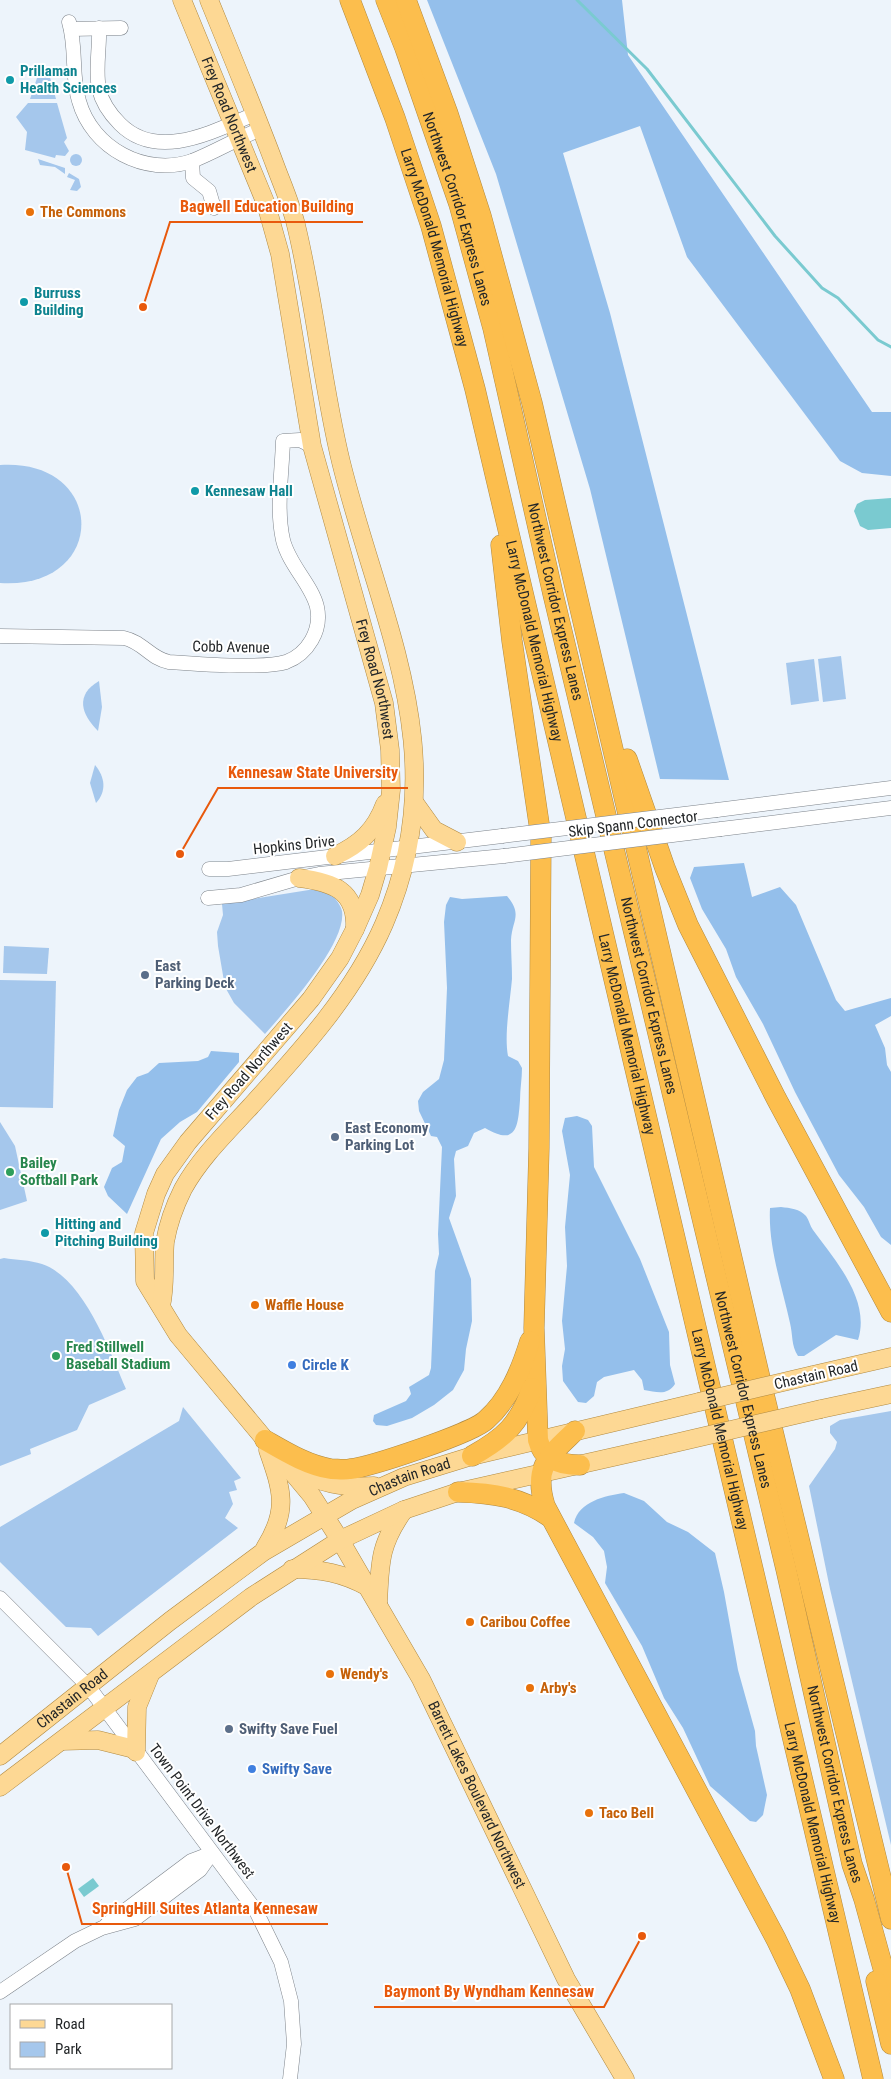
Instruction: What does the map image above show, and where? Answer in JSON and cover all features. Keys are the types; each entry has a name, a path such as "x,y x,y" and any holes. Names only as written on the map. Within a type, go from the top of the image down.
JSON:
{"highway":[{"name":"Larry McDonald Memorial Highway","path":"350,0 395,118 431,226 493,461 873,2079"},
{"name":"Northwest Corridor Express Lanes","path":"386,0 405,48 459,204 493,328 553,594 786,1569 852,1864 864,1899 891,1997"},
{"path":"406,0 448,114 481,216 510,317 603,702 757,1364 891,1919"},
{"path":"493,461 512,640 542,837 539,1148 534,1328 538,1440 545,1465 541,1493 550,1517 776,1939 800,1989 834,2079"},
{"path":"603,702 637,785 664,868 688,925 772,1089 885,1293 891,1312"},
{"path":"265,1440 314,1465 350,1469 470,1430 484,1422 509,1392 522,1363 534,1328"},
{"path":"472,1456 503,1438 512,1428 521,1413 535,1380"},
{"path":"545,1465 575,1431"},
{"path":"545,1465 580,1465"},
{"path":"458,1492 493,1494 518,1499 550,1517"},
{"path":"852,1864 862,1925 891,2044"}],"main road":[{"name":"Frey Road Northwest","path":"182,0 266,204 280,254 312,446 384,703 390,750 391,790 378,868 370,895 355,930 323,984 188,1142 160,1183 147,1222 143,1263 144,1281 188,1348 283,1461 324,1514"},
{"name":"Frey Road Northwest","path":"161,1306 165,1286 165,1243 174,1209 184,1188 196,1168 296,1056 347,991 382,929 408,848 414,802 415,748 405,683 341,460 295,221 258,121 208,0"},
{"path":"335,856 349,850 368,835 381,814 391,790"},
{"path":"414,802 434,830 463,841"},
{"path":"299,878 328,884 345,894 351,901 354,910 355,930"},
{"name":"Chastain Road","path":"0,1756 263,1552 324,1514 383,1485 472,1456 891,1357"},
{"path":"580,1465 891,1394"},
{"path":"263,1552 276,1529 282,1506 279,1480 265,1440"},
{"path":"283,1461 324,1483 354,1487 383,1485"},
{"name":"Chastain Road","path":"0,1787 291,1569 340,1540 404,1510 545,1465"},
{"path":"378,1604 381,1554 390,1531 404,1510"},
{"name":"Barrett Lakes Boulevard Northwest","path":"324,1514 378,1604 437,1711 566,1979 625,2079"},
{"path":"291,1569 330,1571 354,1579 368,1587"},
{"path":"62,1741 109,1741 135,1751 138,1707 152,1673"}],"street":[{"path":"120,28 70,26 76,55 76,85 79,101 87,123 98,137 115,150 144,163 174,164 192,160 235,131 258,121"},
{"path":"99,28 98,74 101,95 112,116 130,132 148,141 171,142 235,131"},
{"path":"192,160 193,178 208,191 214,208"},
{"name":"Cobb Avenue","path":"0,636 124,638 140,643 158,659 173,663 272,665 288,662 308,647 318,622 318,611 315,601 292,562 283,537 283,441 300,440 312,446"},
{"name":"Skip Spann Connector","path":"382,851 891,788"},
{"name":"Skip Spann Connector","path":"378,868 472,860 891,808"},
{"name":"Hopkins Drive","path":"209,868 228,868 382,851"},
{"name":"Hopkins Drive","path":"208,898 248,893 299,878 378,868"},
{"name":"Town Point Drive Northwest","path":"0,1598 88,1686 256,1911 281,1962 291,2001 293,2024 290,2079"},
{"path":"0,1992 75,1941 102,1928 191,1861 212,1853"}],"green space":[{"path":"44,67 48,70 56,99 30,99 40,69"},
{"path":"28,103 57,103 67,138 64,142 69,151 65,156 56,155 55,158 25,150 27,132 16,117"},
{"path":"74,154 78,154 82,160 78,166 74,166 70,162 70,158"},
{"path":"38,159 65,168 65,174 55,167 40,165"},
{"path":"69,173 79,179 81,187 77,191 70,190 75,180 67,177"},
{"path":"0,465 35,468 61,481 76,501 81,524 76,547 61,567 36,580 0,583"},
{"path":"841,656 846,699 823,702 818,659"},
{"path":"814,659 819,701 791,705 786,663"},
{"path":"99,681 102,707 98,731 92,725 83,705 86,692"},
{"path":"95,765 103,779 102,794 96,803 90,783"},
{"path":"315,889 337,895 334,897 342,911 341,924 335,940 313,976 265,1034 234,1003 225,987 217,932 223,915 222,904"},
{"path":"4,946 49,948 47,974 3,973"},
{"path":"0,980 56,981 53,1108 0,1107"},
{"name":"Bailey Softball Park","path":"0,1122 15,1146 27,1201 0,1210"},
{"name":"Fred Stillwell Baseball Stadium","path":"0,1259 42,1264 57,1272 71,1284 94,1318 126,1389 89,1405 77,1430 30,1449 31,1454 0,1466"},
{"path":"183,1407 241,1478 234,1481 237,1490 229,1492 233,1504 225,1518 238,1528 98,1636 91,1628 66,1627 0,1562 0,1527 179,1421"},
{"path":"891,1411 891,1845 830,1589 809,1486 835,1449 837,1442 830,1433 830,1426 840,1420"}],"shaded area":[{"path":"427,0 622,0 628,55 872,412 891,412 891,476 862,473 840,461 687,257 640,126 563,153 610,313 729,780 660,779 590,489 496,174"},
{"path":"891,498 891,528 868,530 860,526 854,511 857,504 865,500"},
{"path":"744,863 752,897 780,887 796,905 836,1000 845,1011 891,998 891,1016 875,1025 885,1048 887,1065 891,1072 891,1245 881,1237 864,1207 839,1175 795,1092 763,1024 736,977 726,949 702,909 690,878 694,867"},
{"path":"507,896 516,913 511,940 512,979 507,1048 508,1056 518,1061 522,1068 519,1109 514,1131 504,1135 485,1128 474,1133 468,1146 456,1151 454,1159 456,1196 449,1218 471,1279 472,1321 464,1370 453,1390 434,1405 412,1418 387,1426 376,1425 373,1421 374,1415 406,1401 411,1394 409,1387 429,1375 431,1368 435,1271 439,1254 438,1234 442,1147 437,1137 431,1136 419,1111 418,1101 423,1092 439,1079 444,1060 447,988 444,922 446,905 450,897 462,899"},
{"path":"211,1051 239,1053 239,1062 197,1112 180,1122 161,1139 127,1214 108,1196 104,1187 112,1168 122,1162 125,1146 113,1136 119,1110 127,1090 137,1077 148,1073 159,1063 198,1061 208,1057"},
{"path":"577,1116 588,1120 592,1126 594,1167 640,1259 669,1332 670,1365 675,1384 665,1392 644,1390 642,1380 634,1370 604,1377 597,1382 594,1396 586,1403 578,1402 563,1381 562,1366 565,1349 562,1321 567,1266 565,1227 570,1175 562,1131 565,1118"},
{"path":"781,1207 798,1210 806,1216 812,1228 849,1281 860,1310 861,1325 858,1340 836,1335 804,1356 798,1356 793,1344 771,1237 770,1208"},
{"path":"624,1493 644,1501 667,1522 688,1532 715,1553 738,1670 755,1731 756,1746 767,1795 763,1815 756,1822 750,1821 710,1786 683,1728 664,1698 642,1646 605,1583 607,1567 604,1551 593,1537 574,1523 581,1509 587,1505 601,1498"},
{"path":"93,1878 99,1886 84,1897 78,1889"}],"waterway":[{"path":"577,0 647,69 775,236 822,288 838,298 878,340 891,347"}],"place":[{"name":"Prillaman Health Sciences","path":"10,80"},
{"name":"The Commons","path":"30,212"},
{"name":"Burruss Building","path":"24,302"},
{"name":"Bagwell Education Building","path":"143,307"},
{"name":"Kennesaw Hall","path":"195,491"},
{"name":"Kennesaw State University","path":"180,854"},
{"name":"East Parking Deck","path":"145,975"},
{"name":"East Economy Parking Lot","path":"335,1137"},
{"name":"Bailey Softball Park","path":"10,1172"},
{"name":"Hitting and Pitching Building","path":"45,1233"},
{"name":"Waffle House","path":"255,1305"},
{"name":"Fred Stillwell Baseball Stadium","path":"56,1356"},
{"name":"Circle K","path":"292,1365"},
{"name":"Caribou Coffee","path":"470,1622"},
{"name":"Wendy's","path":"330,1674"},
{"name":"Arby's","path":"530,1688"},
{"name":"Swifty Save Fuel","path":"229,1729"},
{"name":"Swifty Save","path":"252,1769"},
{"name":"Taco Bell","path":"589,1813"},
{"name":"SpringHill Suites Atlanta Kennesaw","path":"66,1867"},
{"name":"Baymont By Wyndham Kennesaw","path":"642,1936"}]}
